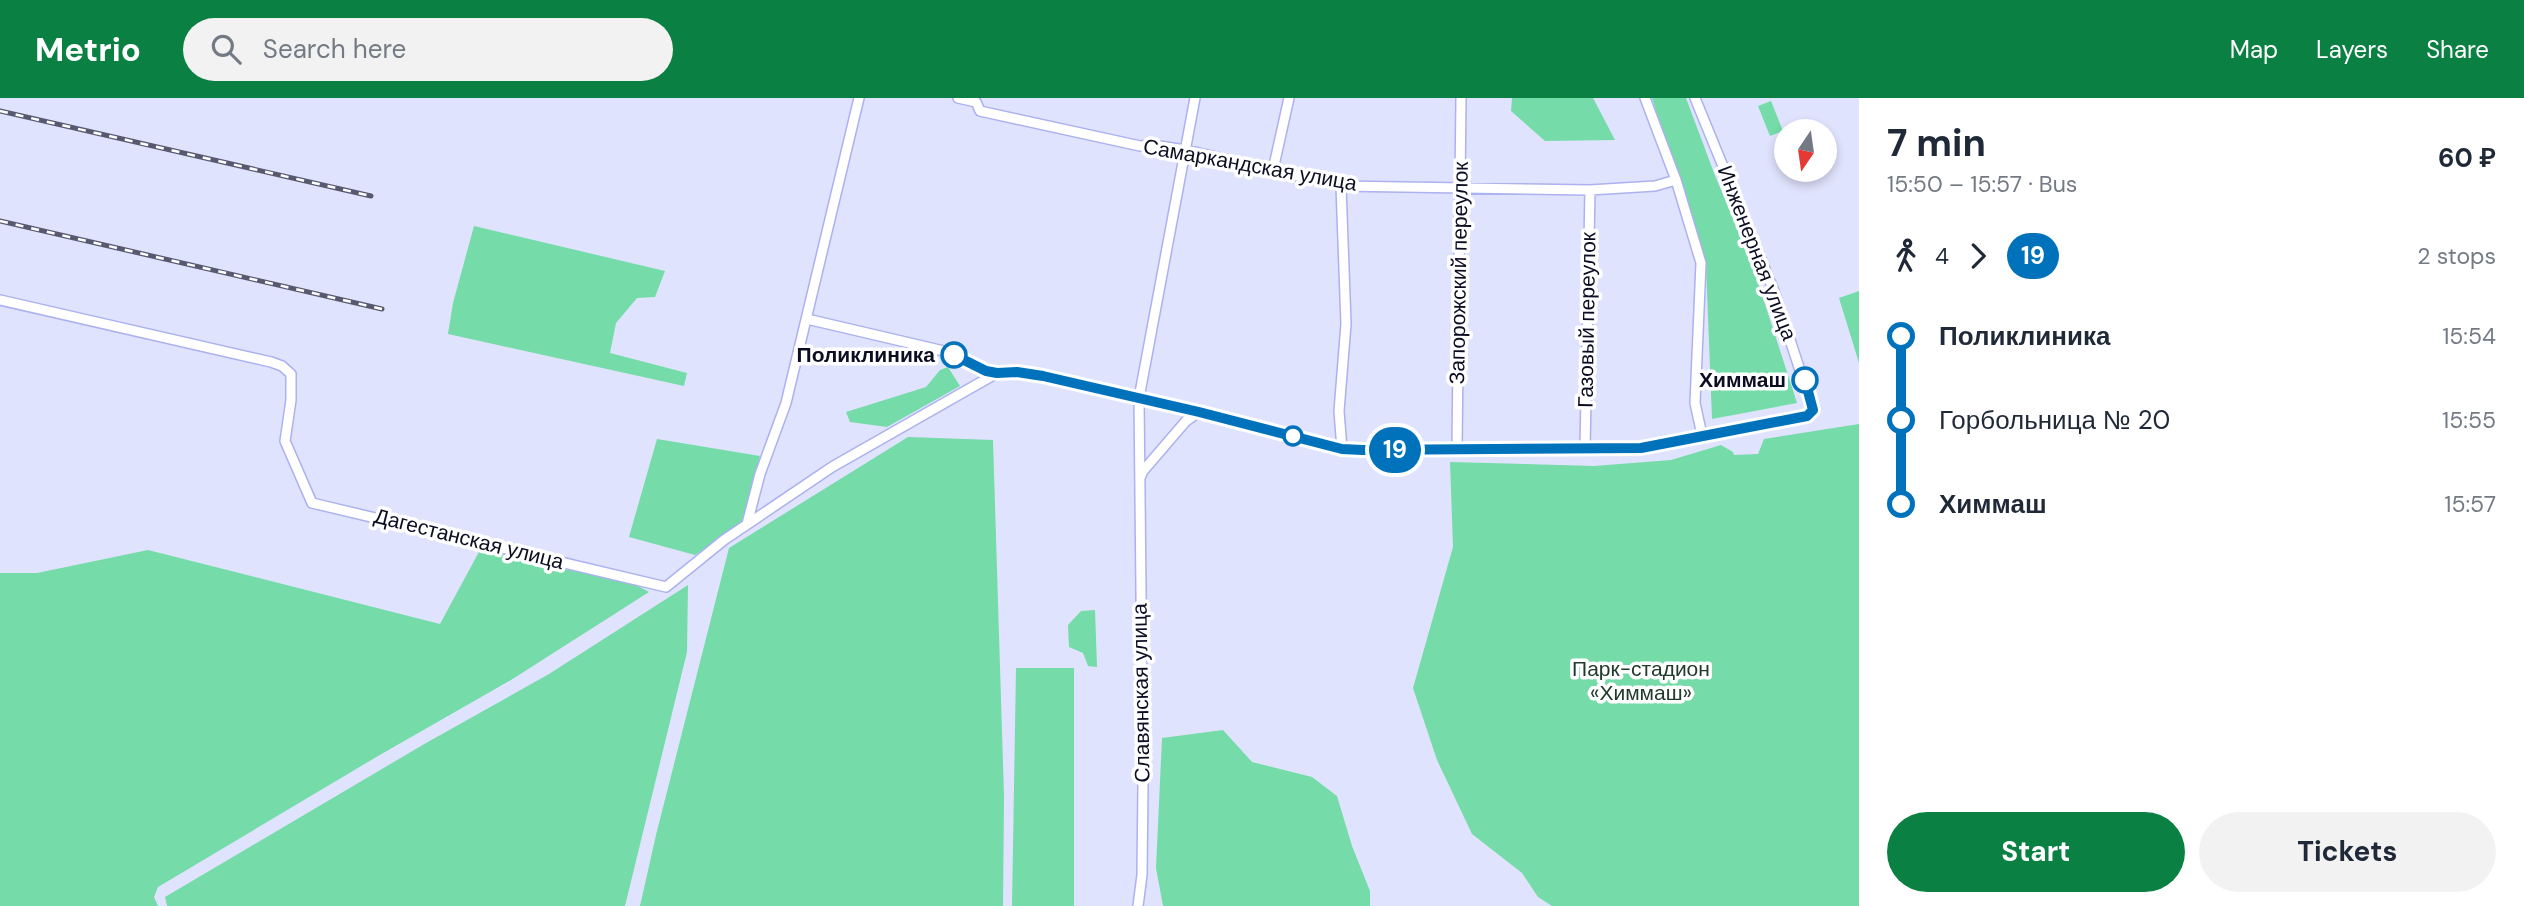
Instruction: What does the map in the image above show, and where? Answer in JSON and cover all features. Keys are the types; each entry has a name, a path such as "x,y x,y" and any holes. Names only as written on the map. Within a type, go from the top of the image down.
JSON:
{"street":[{"path":"747,524 760,474 786,402 859,98"},
{"name":"Самаркандская улица","path":"958,98 976,102 981,111 1008,118 1140,146 1186,150 1341,186 1590,190 1655,186 1676,180"},
{"name":"Славянская улица","path":"1138,906 1142,875 1143,793 1139,398 1195,98"},
{"path":"1273,170 1289,98"},
{"name":"Запорожский переулок","path":"1457,449 1461,98"},
{"path":"807,319 948,352 981,370 1030,373 1199,412 1342,449 1641,448 1702,435 1695,403 1701,263 1676,180 1645,98"},
{"name":"Инженерная улица","path":"1695,98 1774,291 1813,410 1807,416 1702,435"},
{"path":"1341,186 1346,324 1339,411 1342,449"},
{"name":"Газовый переулок","path":"1584,449 1590,190"},
{"name":"Дагестанская улица","path":"0,300 282,366 291,374 291,400 285,440 312,503 666,587 724,540 832,467 997,373"},
{"path":"1139,480 1143,471 1186,421 1199,412"}],"green space":[{"path":"1512,98 1593,98 1615,140 1545,141 1511,111"},
{"path":"1652,98 1686,98 1752,264 1797,403 1712,419 1706,266"},
{"path":"1771,101 1778,119 1774,119 1774,134 1770,136 1758,106"},
{"path":"474,226 665,271 655,297 637,298 616,323 610,353 687,373 684,386 448,334 453,303"},
{"path":"1859,291 1859,363 1839,298"},
{"path":"948,367 960,386 887,427 850,422 846,412 926,387 940,370"},
{"name":"Парк-стадион «Химмаш»","path":"1859,424 1859,906 1552,906 1538,897 1522,873 1472,834 1437,760 1413,688 1453,547 1450,462 1594,466 1671,460 1721,445 1734,455 1758,454 1764,439"},
{"path":"908,437 993,440 1004,796 1003,906 640,906 729,548"},
{"path":"657,439 760,456 742,525 695,555 629,537"},
{"path":"148,550 440,624 480,550 636,585 649,592 511,680 158,887 154,897 158,906 0,906 0,573 37,573"},
{"path":"688,585 687,652 625,906 167,906 165,897 426,743 549,674"},
{"path":"1095,610 1097,667 1088,666 1083,653 1069,647 1068,625 1081,611"},
{"path":"1016,668 1074,668 1074,906 1012,906"},
{"path":"1223,730 1252,762 1312,777 1337,796 1352,846 1370,891 1370,906 1163,906 1156,868 1162,738"}],"railway":[{"path":"0,111 371,196"},
{"path":"0,221 382,309"}],"bus line":[{"name":"19","path":"954,355 986,371 1043,376 1342,449 1362,450 1641,448 1807,416 1813,410 1805,380"}],"place":[{"name":"Поликлиника","path":"954,355"},
{"name":"Химмаш","path":"1805,380"}]}
